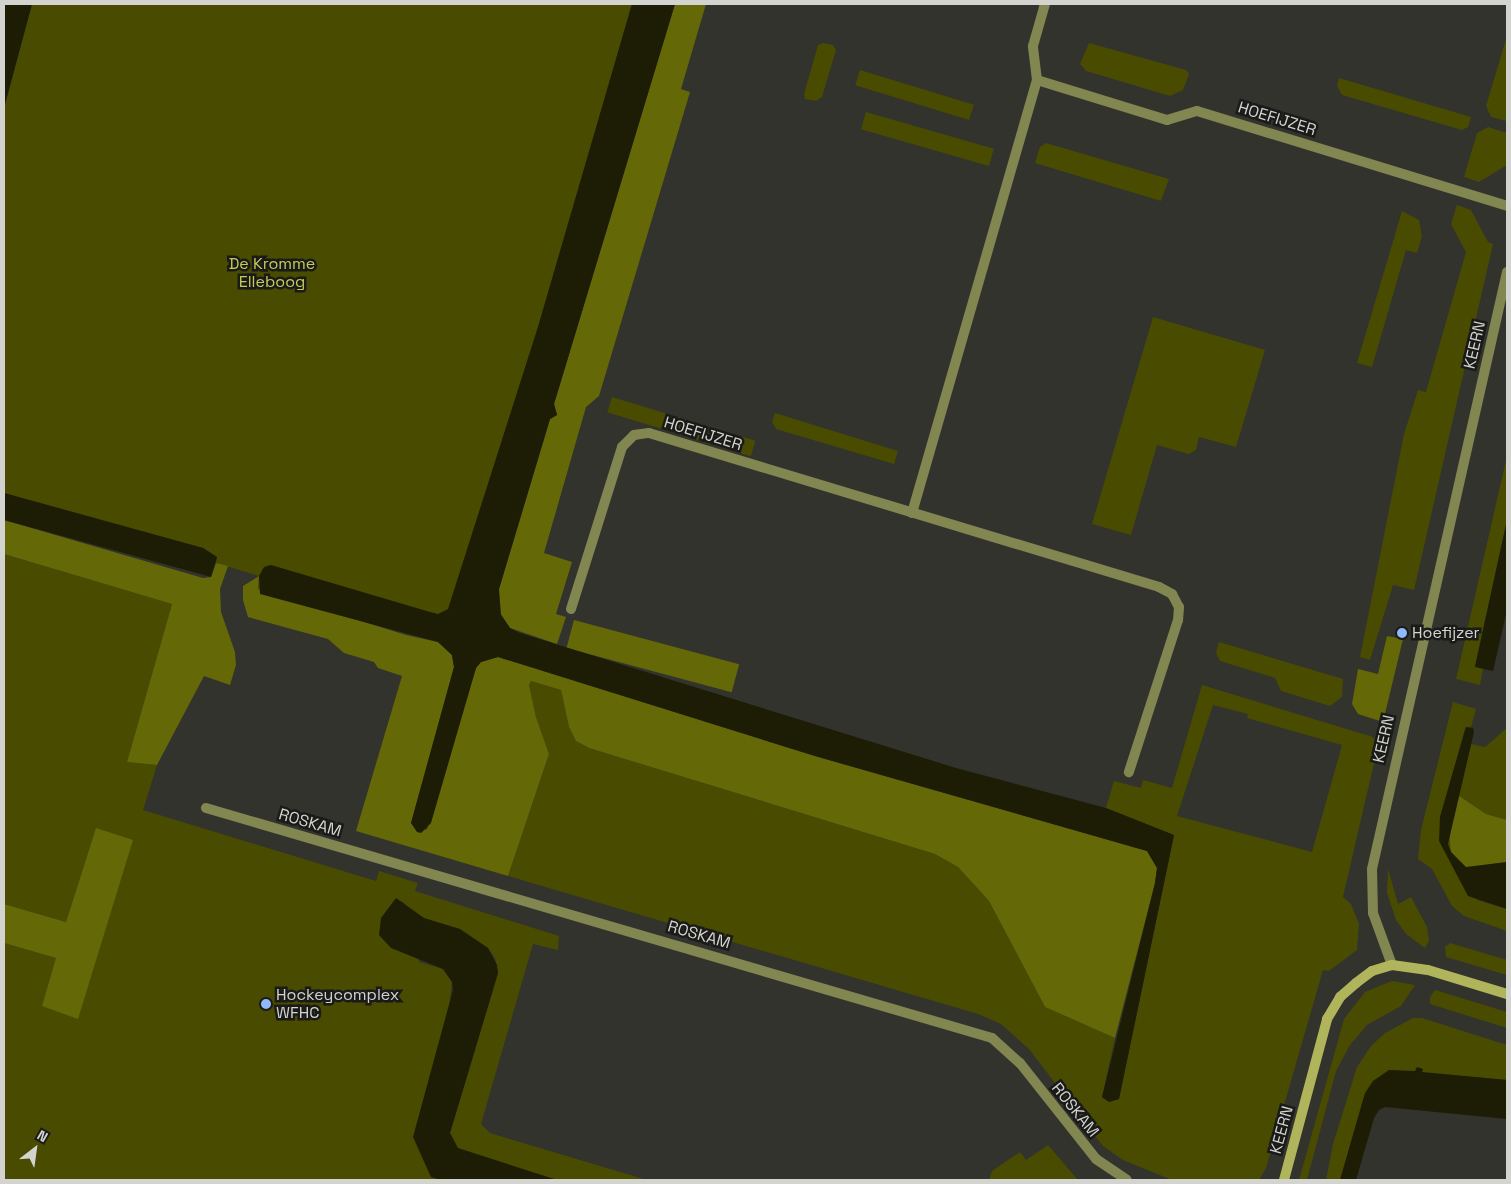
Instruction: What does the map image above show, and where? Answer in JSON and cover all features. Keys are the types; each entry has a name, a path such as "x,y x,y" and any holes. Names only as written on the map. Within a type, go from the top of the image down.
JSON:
{"street":[{"path":"912,513 1037,80 1033,46 1045,4"},
{"name":"HOEFIJZER","path":"1037,80 1167,120 1197,111 1507,206"},
{"name":"KEERN","path":"1284,1180 1326,1019 1340,997 1356,983 1372,971 1392,965 1372,913 1372,869 1507,272"},
{"name":"HOEFIJZER","path":"572,609 622,447 634,435 649,434 1159,587 1172,594 1179,607 1178,620 1129,772"},
{"name":"ROSKAM","path":"206,808 992,1038 1020,1063 1096,1159 1127,1180"},
{"path":"1392,965 1428,970 1507,994"}],"green space":[{"name":"De Kromme Elleboog","path":"32,4 632,4 538,327 438,642 258,589 259,576 216,563 217,557 203,548 4,493 4,108"},
{"path":"1507,36 1507,121 1491,117 1486,106"},
{"path":"823,43 833,45 836,50 822,97 816,101 805,99 804,94 818,45"},
{"path":"1089,43 1186,70 1189,74 1183,90 1170,96 1086,71 1080,64"},
{"path":"860,70 974,105 969,120 855,85"},
{"path":"1339,78 1471,117 1468,127 1462,130 1342,95 1337,86"},
{"path":"866,112 994,149 989,166 861,129"},
{"path":"1488,127 1507,133 1507,165 1479,182 1464,177 1477,133"},
{"path":"1046,143 1169,179 1161,201 1035,163 1040,147"},
{"path":"1457,205 1471,210 1488,242 1493,244 1414,590 1393,585 1370,660 1360,657 1404,434 1418,390 1426,392 1466,252 1451,224"},
{"path":"1402,211 1419,220 1422,236 1417,253 1406,250 1372,367 1357,363"},
{"path":"1153,317 1265,350 1236,447 1199,437 1196,450 1189,454 1157,445 1131,535 1092,524"},
{"path":"612,397 755,441 751,456 607,412"},
{"path":"775,413 898,451 894,464 776,429 772,422"},
{"path":"1507,456 1507,520 1475,666 1483,669 1480,685 1456,679"},
{"path":"4,554 172,604 127,762 157,765 143,810 376,881 379,871 418,883 415,891 559,936 558,950 533,944 481,1124 490,1133 647,1180 557,1180 458,1149 450,1133 498,973 495,958 488,948 463,932 424,918 411,911 401,900 419,962 443,969 452,982 431,1177 441,1180 4,1180 4,943 56,958 96,828 66,922 4,904"},
{"path":"1219,642 1343,679 1342,697 1330,706 1281,691 1275,678 1220,661 1216,653"},
{"path":"531,681 561,690 569,727 576,741 589,748 935,854 958,867 989,901 1045,1007 1115,1038 1102,1097 1109,1102 1119,1099 1174,835 1106,808 1114,781 1141,788 1143,780 1172,788 1202,685 1373,737 1378,746 1343,897 1351,904 1359,924 1357,950 1329,971 1323,970 1266,1168 1259,1180 1172,1180 1123,1160 1103,1146 1029,1049 1001,1024 978,1014 508,876 549,754 536,717 529,685","holes":["1213,705 1248,714 1247,718 1342,745 1312,852 1177,816"]},
{"path":"1453,702 1476,709 1471,727 1465,729 1440,817 1477,900 1507,909 1507,931 1464,916 1452,906 1432,869 1418,859 1421,830"},
{"path":"1507,728 1507,820 1486,814 1458,795 1471,744 1485,747"},
{"path":"1388,869 1398,904 1411,897 1427,927 1429,941 1425,948 1406,934 1396,920 1387,893"},
{"path":"1450,943 1507,960 1507,975 1446,957 1445,947"},
{"path":"1392,981 1415,985 1401,1006 1367,1025 1350,1045 1336,1071 1307,1180 1299,1180 1344,1019 1365,992"},
{"path":"1435,990 1507,1012 1507,1028 1430,1004 1430,997"},
{"path":"1413,1018 1422,1018 1507,1045 1507,1080 1389,1070 1365,1094 1340,1180 1326,1180 1333,1144 1357,1067 1371,1046 1385,1033"},
{"path":"1048,1145 1078,1180 989,1180 992,1171 1020,1152 1026,1160"}],"shaded area":[{"path":"5,4 32,4 4,108 4,10"},
{"path":"632,4 675,4 554,404 557,415 550,419 499,589 501,615 510,628 520,633 956,768 1106,808 1174,835 1119,1099 1109,1102 1102,1097 1155,883 1157,868 1147,851 815,756 498,657 481,662 476,668 431,823 421,833 417,832 411,823 454,667 452,655 438,642 260,594 259,576 264,567 271,565 438,614 448,609 538,327"},
{"path":"675,4 706,4 681,89 690,92 599,396 586,407 544,553 572,562 556,614 566,617 557,644 510,628 499,611 499,589 550,419 557,415 554,404"},
{"path":"4,493 203,548 217,557 211,577 4,520"},
{"path":"4,520 203,578 211,577 216,563 228,566 220,589 221,612 235,652 236,665 230,685 204,676 157,765 127,762 172,604 4,554"},
{"path":"1507,520 1507,610 1493,671 1475,667"},
{"path":"259,576 258,589 406,635 438,642 452,655 454,667 411,823 418,832 427,829 476,668 481,662 498,657 815,756 1147,851 1157,868 1155,883 1115,1038 1045,1007 989,901 958,867 935,854 589,748 576,741 569,727 561,690 531,681 529,685 536,717 549,754 508,876 356,831 402,676 378,668 374,662 344,653 328,639 248,617 243,600 243,586"},
{"path":"574,620 739,664 732,692 566,648"},
{"path":"1387,636 1403,639 1383,722 1358,714 1352,704 1358,669 1378,674"},
{"path":"1466,727 1473,728 1474,732 1448,844 1451,852 1466,867 1507,862 1507,909 1468,896 1439,841 1440,817"},
{"path":"1458,795 1486,814 1507,820 1507,862 1466,868 1451,852 1449,832"},
{"path":"96,828 133,840 78,1019 42,1006 56,958 4,943 4,904 66,922"},
{"path":"396,898 424,918 460,929 488,948 497,965 498,973 450,1133 458,1148 557,1180 441,1180 431,1177 413,1137 453,990 452,982 443,969 391,948 379,935 381,918"},
{"path":"1417,1067 1423,1069 1422,1072 1507,1080 1507,1119 1385,1107 1379,1110 1374,1118 1356,1180 1340,1180 1365,1093 1373,1081 1389,1070 1415,1071"}],"place":[{"name":"Hoefijzer","path":"1402,633"},
{"name":"Hockeycomplex WFHC","path":"266,1004"}]}
